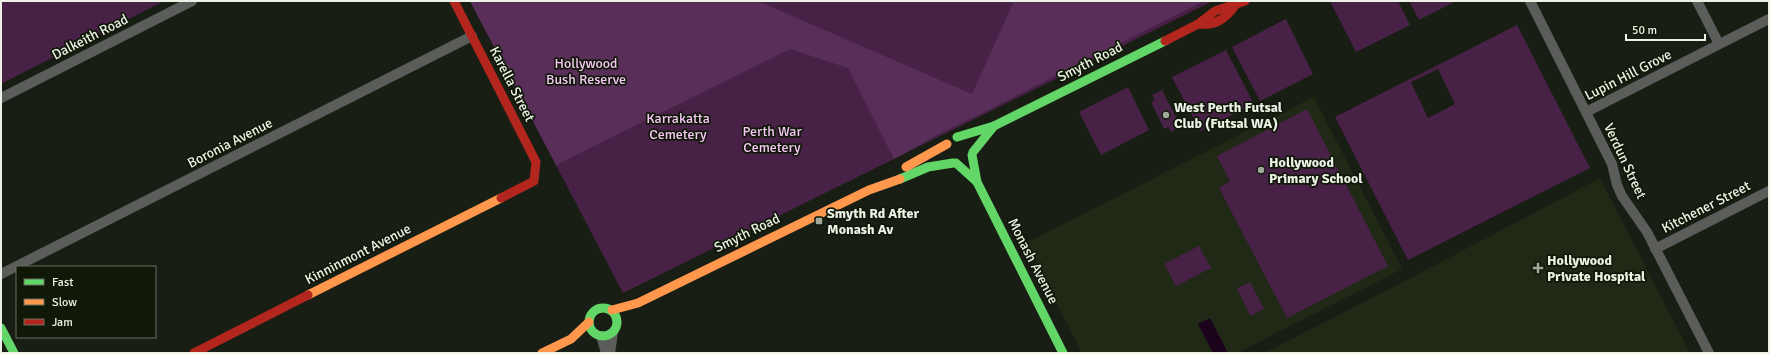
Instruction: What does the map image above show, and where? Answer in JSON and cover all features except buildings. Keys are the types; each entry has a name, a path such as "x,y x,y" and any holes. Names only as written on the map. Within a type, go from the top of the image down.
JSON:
{"street":[{"name":"Dalkeith Road","path":"1,98 192,1"},
{"name":"Karella Street","path":"454,1 536,162 534,181"},
{"name":"Smyth Road","path":"957,137 994,126 1198,24 1203,17 1214,10 1234,7 1245,1"},
{"name":"Verdun Street","path":"1530,1 1612,164 1622,196 1642,224 1709,353"},
{"path":"1697,1 1719,44"},
{"name":"Lupin Hill Grove","path":"1586,112 1769,18"},
{"name":"Boronia Avenue","path":"17,266 472,36"},
{"name":"Smyth Road","path":"973,153 994,126"},
{"path":"957,137 969,140 973,153 968,161 960,164 954,163 946,155 947,144 957,137"},
{"name":"Smyth Road","path":"869,190 885,177 939,150 947,144"},
{"name":"Monash Avenue","path":"973,153 977,182 1063,353"},
{"name":"Smyth Road","path":"612,310 638,303 832,206 869,190 890,184 928,167 954,163"},
{"name":"Monash Avenue","path":"954,163 977,182"},
{"name":"Kinninmont Avenue","path":"194,353 534,181"},
{"name":"Kitchener Street","path":"1655,249 1769,191"},
{"name":"Boronia Avenue","path":"1,274 16,266"},
{"name":"Smyth Road","path":"618,320 638,303"},
{"path":"606,353 599,335 591,330 589,322 591,314 597,309 605,307 612,310 618,320 613,333 610,353"},
{"path":"542,353 571,339 589,322"},
{"path":"1,328 14,353"},
{"path":"571,339 613,333"}],"shaded area":[{"name":"Hollywood Primary School","path":"1314,97 1402,269 1237,353 1082,353 1026,243"},
{"name":"Hollywood Private Hospital","path":"1600,178 1690,353 1264,353 1407,280"},
{"path":"1210,318 1228,353 1213,353 1198,324"}],"green space":[{"path":"1,1 164,1 1,84"},
{"name":"Karrakatta Cemetery","path":"470,1 1213,1 623,293"},
{"name":"Hollywood Bush Reserve","path":"470,1 758,1 972,94 1014,1 1204,1 937,135 894,159 848,68 790,49 556,165"},
{"path":"1330,1 1398,1 1410,25 1356,52"},
{"path":"1409,1 1456,1 1419,20"},
{"path":"1286,19 1313,74 1260,101 1232,47"},
{"path":"1517,25 1590,168 1408,260 1335,117","holes":["1438,69 1455,104 1428,118 1411,82"]},
{"path":"1226,50 1254,104 1200,131 1172,77"},
{"path":"1128,87 1149,130 1101,155 1079,112"},
{"name":"West Perth Futsal Club (Futsal WA)","path":"1162,90 1181,127 1171,132 1168,127 1164,129 1151,102 1155,100 1152,95"},
{"path":"1307,109 1388,266 1287,318 1219,188 1230,181 1217,156"},
{"path":"1199,246 1211,268 1176,286 1164,264"},
{"path":"1250,282 1264,309 1250,316 1237,288"}],"traffic: fast":[{"path":"957,137 994,126 1165,41"},
{"path":"973,152 994,126"},
{"path":"972,155 977,182 1063,353"},
{"path":"900,179 928,167 953,163"},
{"path":"956,163 977,182"},
{"path":"603,308 609,309 613,312 616,316 617,322 616,328 613,332 609,335 603,336 597,335 593,332 590,328 589,322 590,316 593,312 597,309 603,308"},
{"path":"1,328 14,353"}],"traffic: slow":[{"path":"906,167 947,144"},
{"path":"612,310 638,303 869,190 900,179"},
{"path":"308,295 501,198"},
{"path":"542,353 571,339 589,322"}],"traffic: jam":[{"path":"454,1 536,162 534,181 501,198"},
{"path":"1165,41 1198,24 1215,11 1245,1"},
{"path":"1198,24 1214,23 1222,19 1234,7"},
{"path":"194,353 308,295"}],"place":[{"name":"West Perth Futsal Club (Futsal WA)","path":"1166,115"},
{"name":"Hollywood Primary School","path":"1261,170"},
{"name":"Smyth Rd After Monash Av","path":"819,221"},
{"name":"Hollywood Private Hospital","path":"1538,268"}],"park label":[{"name":"Perth War Cemetery","path":"772,140"}]}
